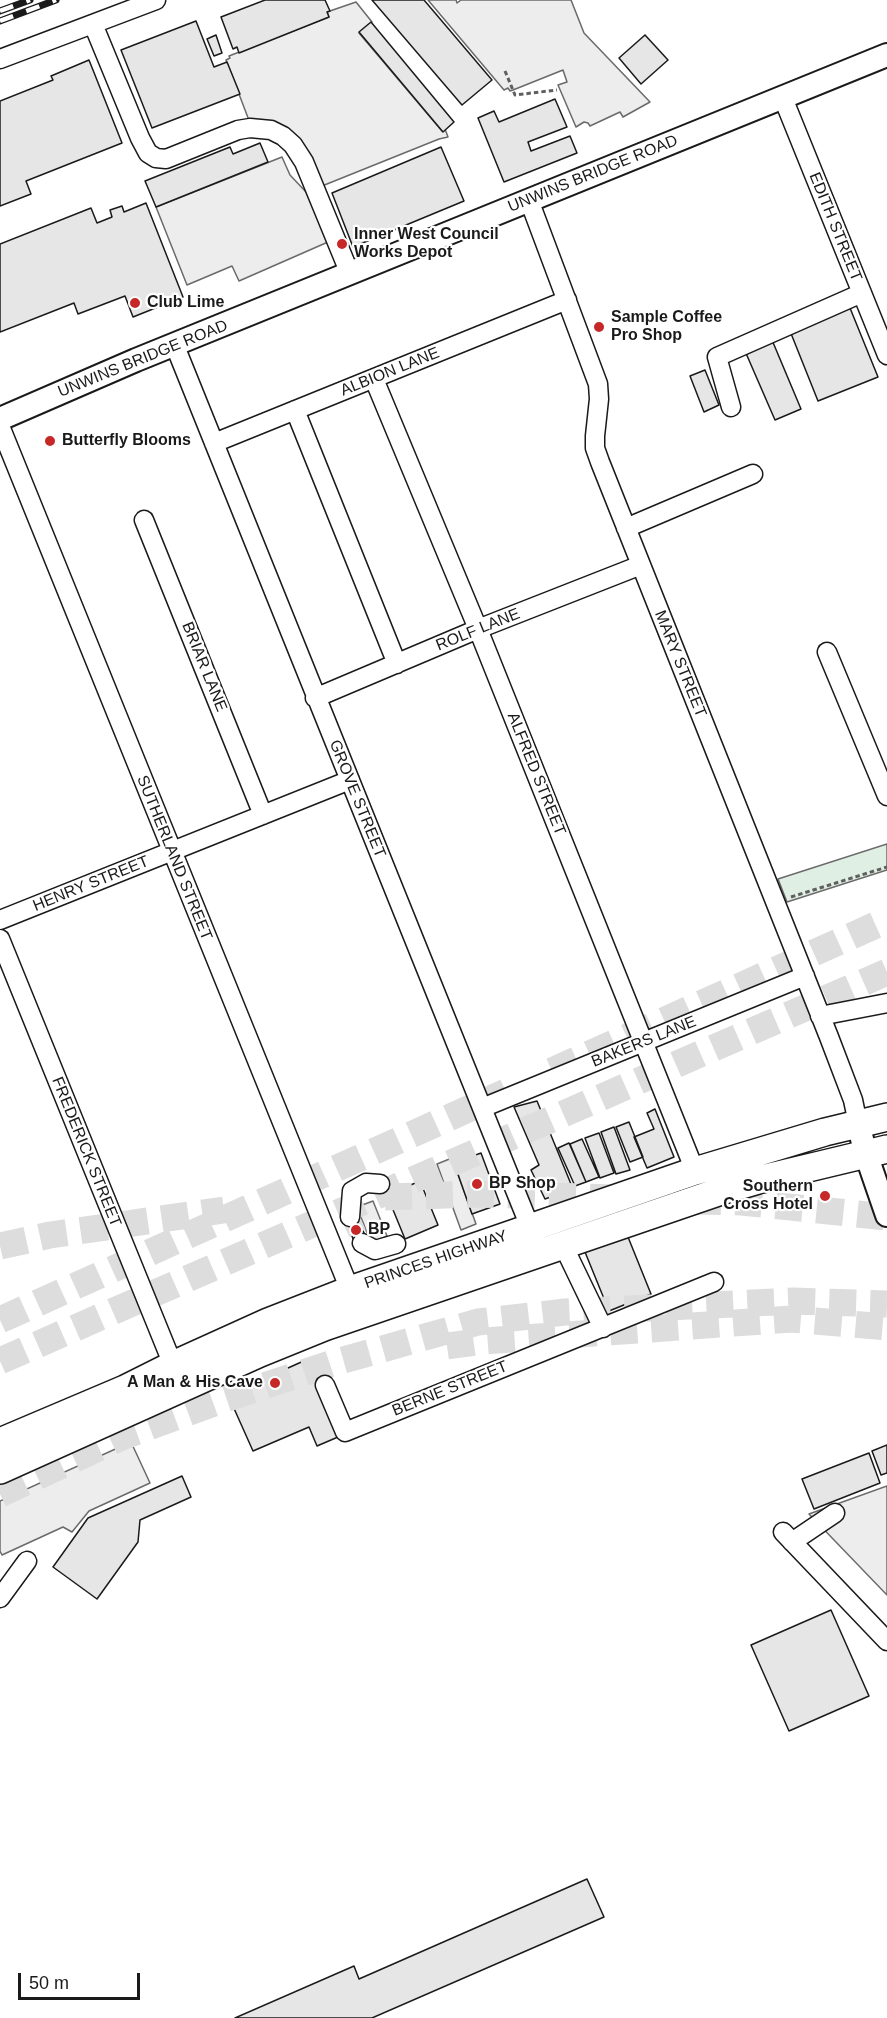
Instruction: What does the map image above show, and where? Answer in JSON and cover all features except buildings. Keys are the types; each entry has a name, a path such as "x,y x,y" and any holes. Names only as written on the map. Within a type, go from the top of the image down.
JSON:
{"highway":[{"name":"PRINCES HIGHWAY","path":"0,1442 125,1389 268,1322 350,1290 695,1171 764,1149 887,1117"},
{"name":"PRINCES HIGHWAY","path":"0,1470 260,1353 324,1327 724,1190 877,1152"}],"main road":[{"name":"UNWINS BRIDGE ROAD","path":"0,418 887,55"},
{"path":"858,1124 877,1152 887,1215"}],"street":[{"path":"0,59 156,0"},
{"path":"93,24 148,153 156,158 166,159 237,130 250,128 271,130 283,136 293,145 304,162 350,274"},
{"name":"EDITH STREET","path":"783,98 887,355"},
{"name":"MARY STREET","path":"529,200 598,384 595,448 805,976 853,1100 858,1124"},
{"path":"731,407 717,357 862,293"},
{"name":"ALBION LANE","path":"214,443 567,300"},
{"name":"GROVE STREET","path":"174,345 530,1227 551,1249"},
{"name":"ALFRED STREET","path":"374,379 478,629 695,1171"},
{"path":"294,410 397,664"},
{"name":"SUTHERLAND STREET","path":"0,426 350,1290"},
{"path":"626,528 753,474"},
{"name":"BRIAR LANE","path":"144,520 263,815"},
{"name":"ROLF LANE","path":"315,698 478,629 641,565"},
{"path":"826,652 887,796"},
{"name":"HENRY STREET","path":"0,920 350,780"},
{"name":"FREDERICK STREET","path":"0,939 173,1365"},
{"name":"BAKERS LANE","path":"482,1108 805,976"},
{"path":"820,1016 887,1003"},
{"path":"350,1217 352,1191 366,1182 380,1184"},
{"path":"362,1243 375,1250 396,1244"},
{"path":"551,1249 603,1328"},
{"name":"BERNE STREET","path":"325,1385 345,1432 714,1282"},
{"path":"835,1513 788,1537 887,1641"},
{"path":"0,1598 27,1561"}],"path":[{"path":"505,71 515,95 557,90"},
{"path":"786,899 887,867"}],"green space":[{"path":"887,844 887,870 787,902 778,879"}],"shaded area":[{"path":"428,0 456,0 457,3 461,0 571,0 584,33 650,102 623,117 620,112 590,126 584,122 576,127 558,85 567,82 563,70 513,90 510,91 508,88 504,90"},
{"path":"356,2 372,22 359,33 442,131 445,129 448,137 317,188 301,150 250,123 226,60 230,58 229,56 329,17 327,12"},
{"path":"282,157 290,175 306,192 328,242 239,281 232,266 187,285 156,207"},
{"path":"452,1158 476,1224 461,1230 437,1164"},
{"path":"373,1201 387,1236 371,1243 357,1207"},
{"path":"131,1442 150,1483 89,1511 72,1532 63,1527 2,1555 0,1551 0,1501"},
{"path":"887,1486 887,1595 809,1514"}],"tunnel":[{"path":"552,1071 887,920"},
{"path":"0,1361 887,972"},
{"path":"0,1320 506,1092"},
{"path":"385,1197 478,1194 616,1198"},
{"path":"694,1201 741,1202 887,1217"},
{"path":"0,1246 50,1235 224,1210"},
{"path":"350,1217 362,1243"},
{"path":"0,1494 124,1436 225,1399 333,1363 478,1322 565,1312 794,1301 887,1304"},
{"path":"447,1346 483,1341 791,1319 887,1327"}],"railway":[{"path":"0,11 30,0"},
{"path":"0,21 56,0"}],"place":[{"name":"Inner West Council Works Depot","path":"342,244"},
{"name":"Club Lime","path":"135,303"},
{"name":"Sample Coffee Pro Shop","path":"599,327"},
{"name":"Butterfly Blooms","path":"50,441"},
{"name":"BP Shop","path":"477,1184"},
{"name":"Southern Cross Hotel","path":"825,1196"},
{"name":"BP","path":"356,1230"},
{"name":"A Man & His Cave","path":"275,1383"}]}
